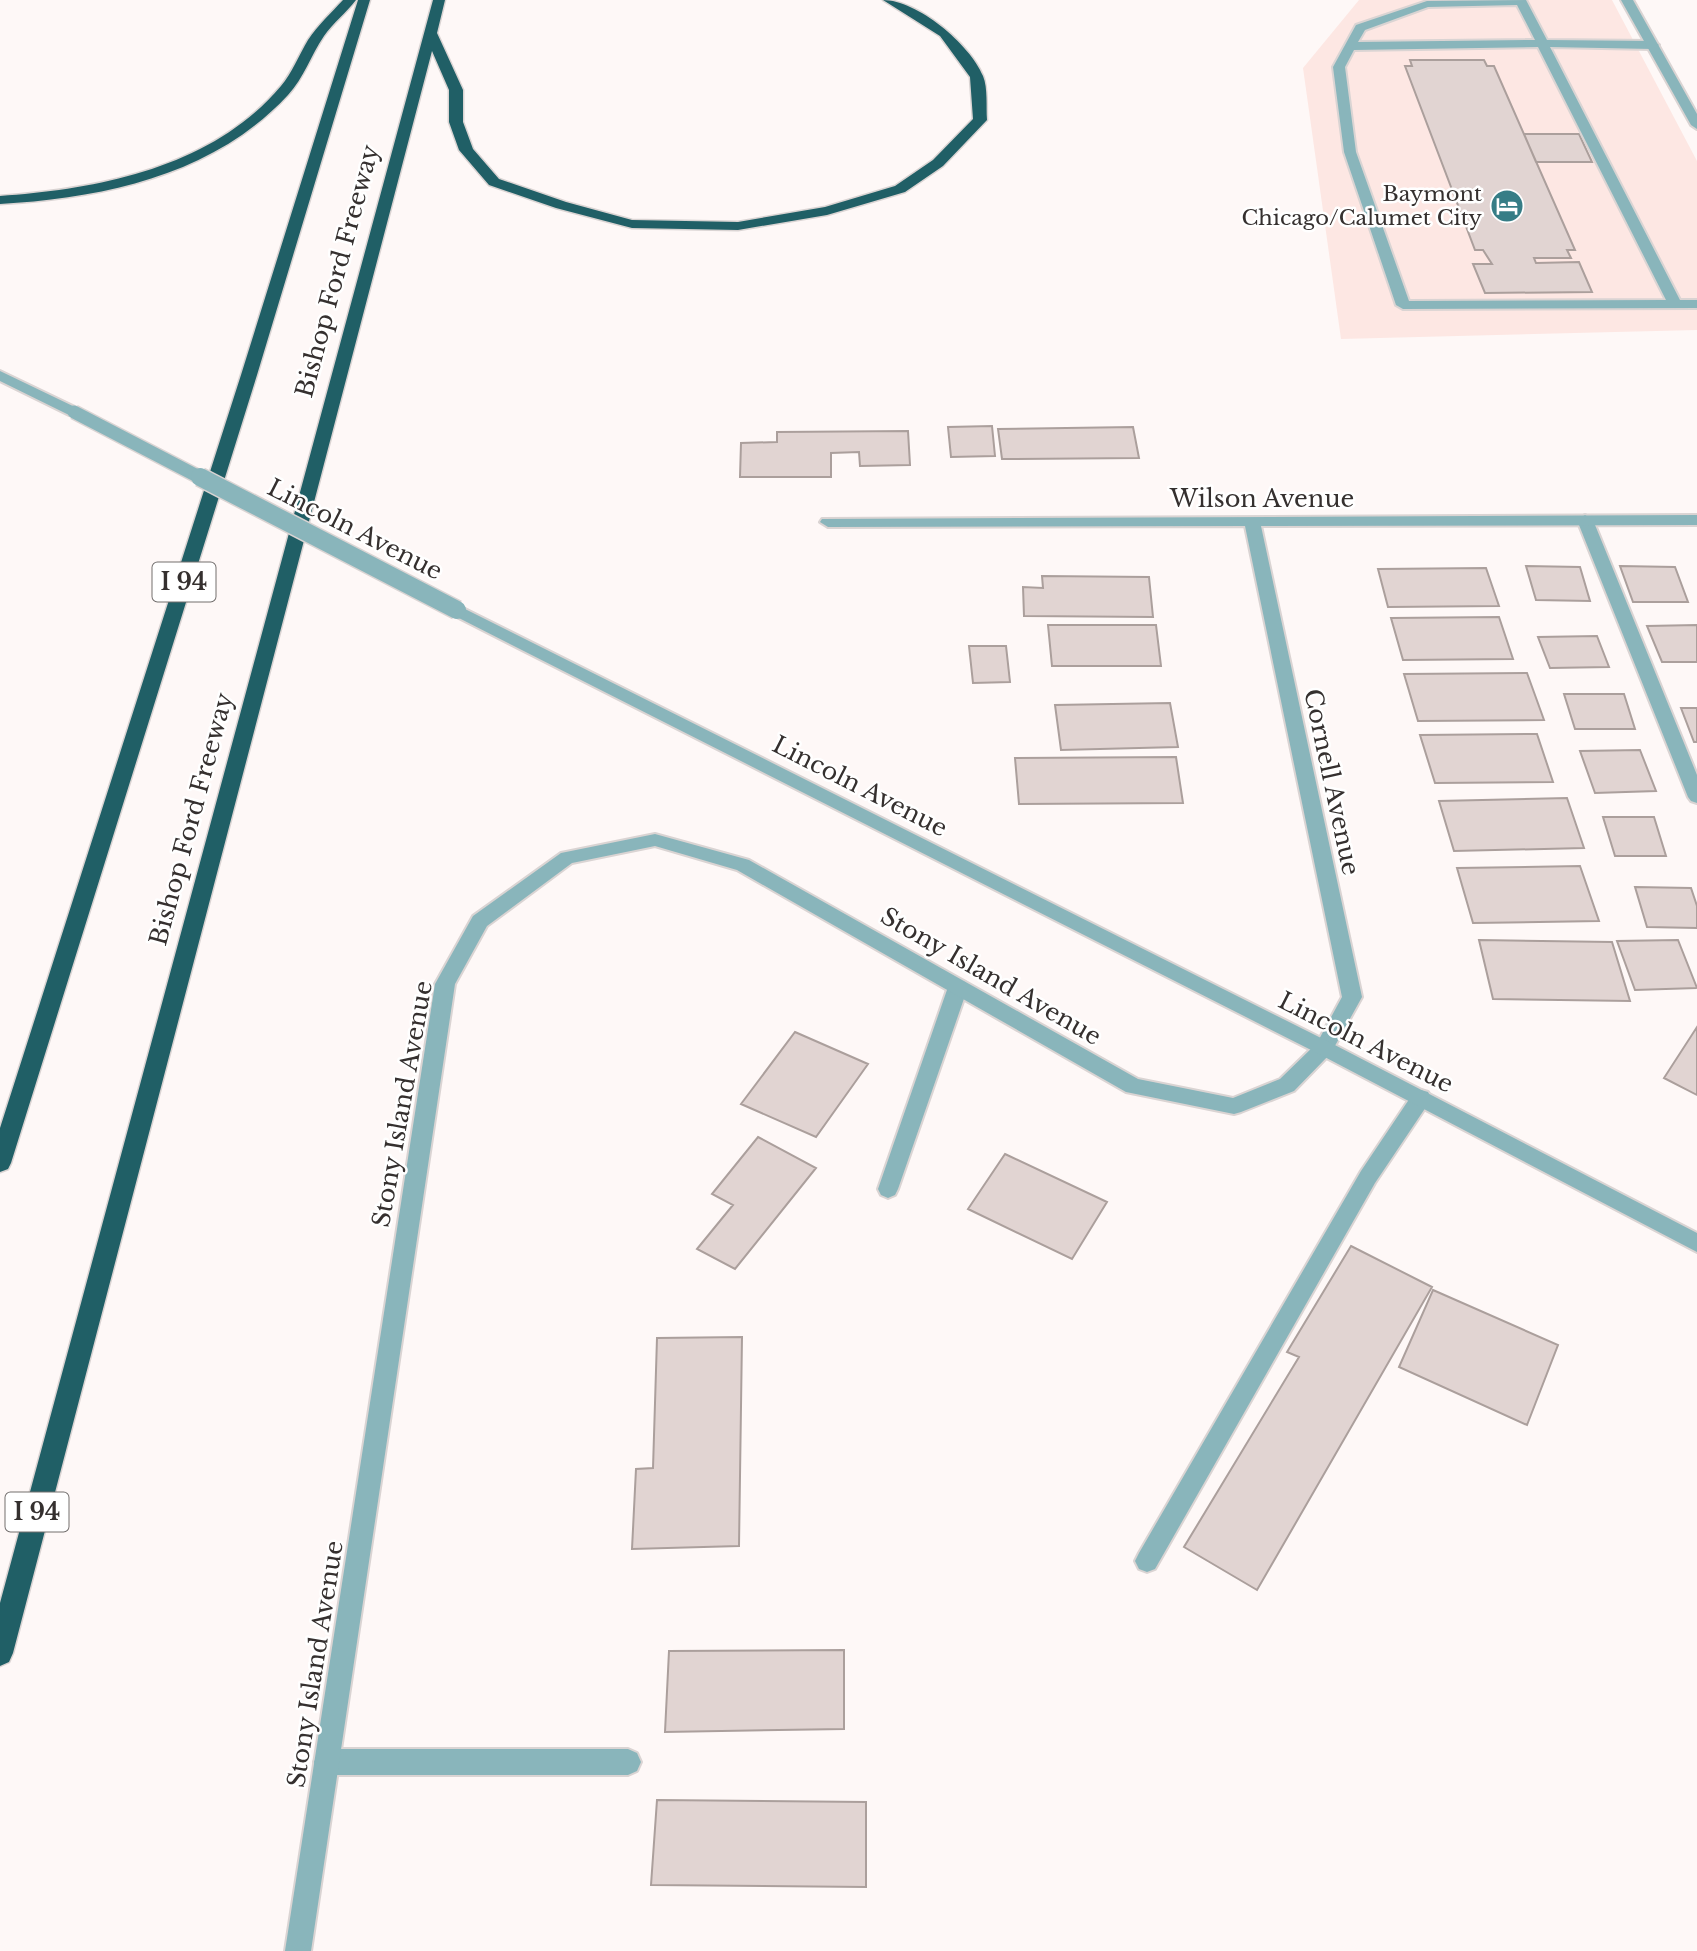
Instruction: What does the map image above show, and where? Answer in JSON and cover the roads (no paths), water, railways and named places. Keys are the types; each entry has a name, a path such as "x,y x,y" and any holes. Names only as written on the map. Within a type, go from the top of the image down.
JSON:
{"highway":[{"path":"0,200 92,191 148,175 206,152 254,120 285,89 318,34 350,0"},
{"name":"Bishop Ford Freeway","path":"0,1163 249,375 364,0"},
{"name":"Bishop Ford Freeway","path":"0,1653 439,0"},
{"path":"431,34 456,90 456,122 466,150 495,182 561,205 632,224 738,226 827,211 900,189 938,163 980,120 977,77 945,33 889,0"}],"street":[{"path":"1627,0 1697,125"},
{"path":"1675,304 1521,1 1427,4 1360,28 1339,67 1350,152 1403,305 1697,304"},
{"path":"1350,46 1542,43 1653,45"},
{"name":"Lincoln Avenue","path":"0,375 457,610 1422,1098 1697,1243"},
{"path":"1585,520 1697,797"},
{"name":"Wilson Avenue","path":"828,522 1697,520"},
{"name":"Cornell Avenue","path":"1252,521 1352,997 1324,1048"},
{"name":"Stony Island Avenue","path":"298,1951 445,984 481,921 567,858 655,840 743,865 1133,1086 1234,1106 1287,1085 1324,1048"},
{"path":"888,1189 958,987"},
{"path":"1147,1562 1368,1177 1422,1098"},
{"path":"327,1762 628,1762"}],"place":[{"name":"Baymont Chicago/Calumet City","path":"1507,206"}]}
